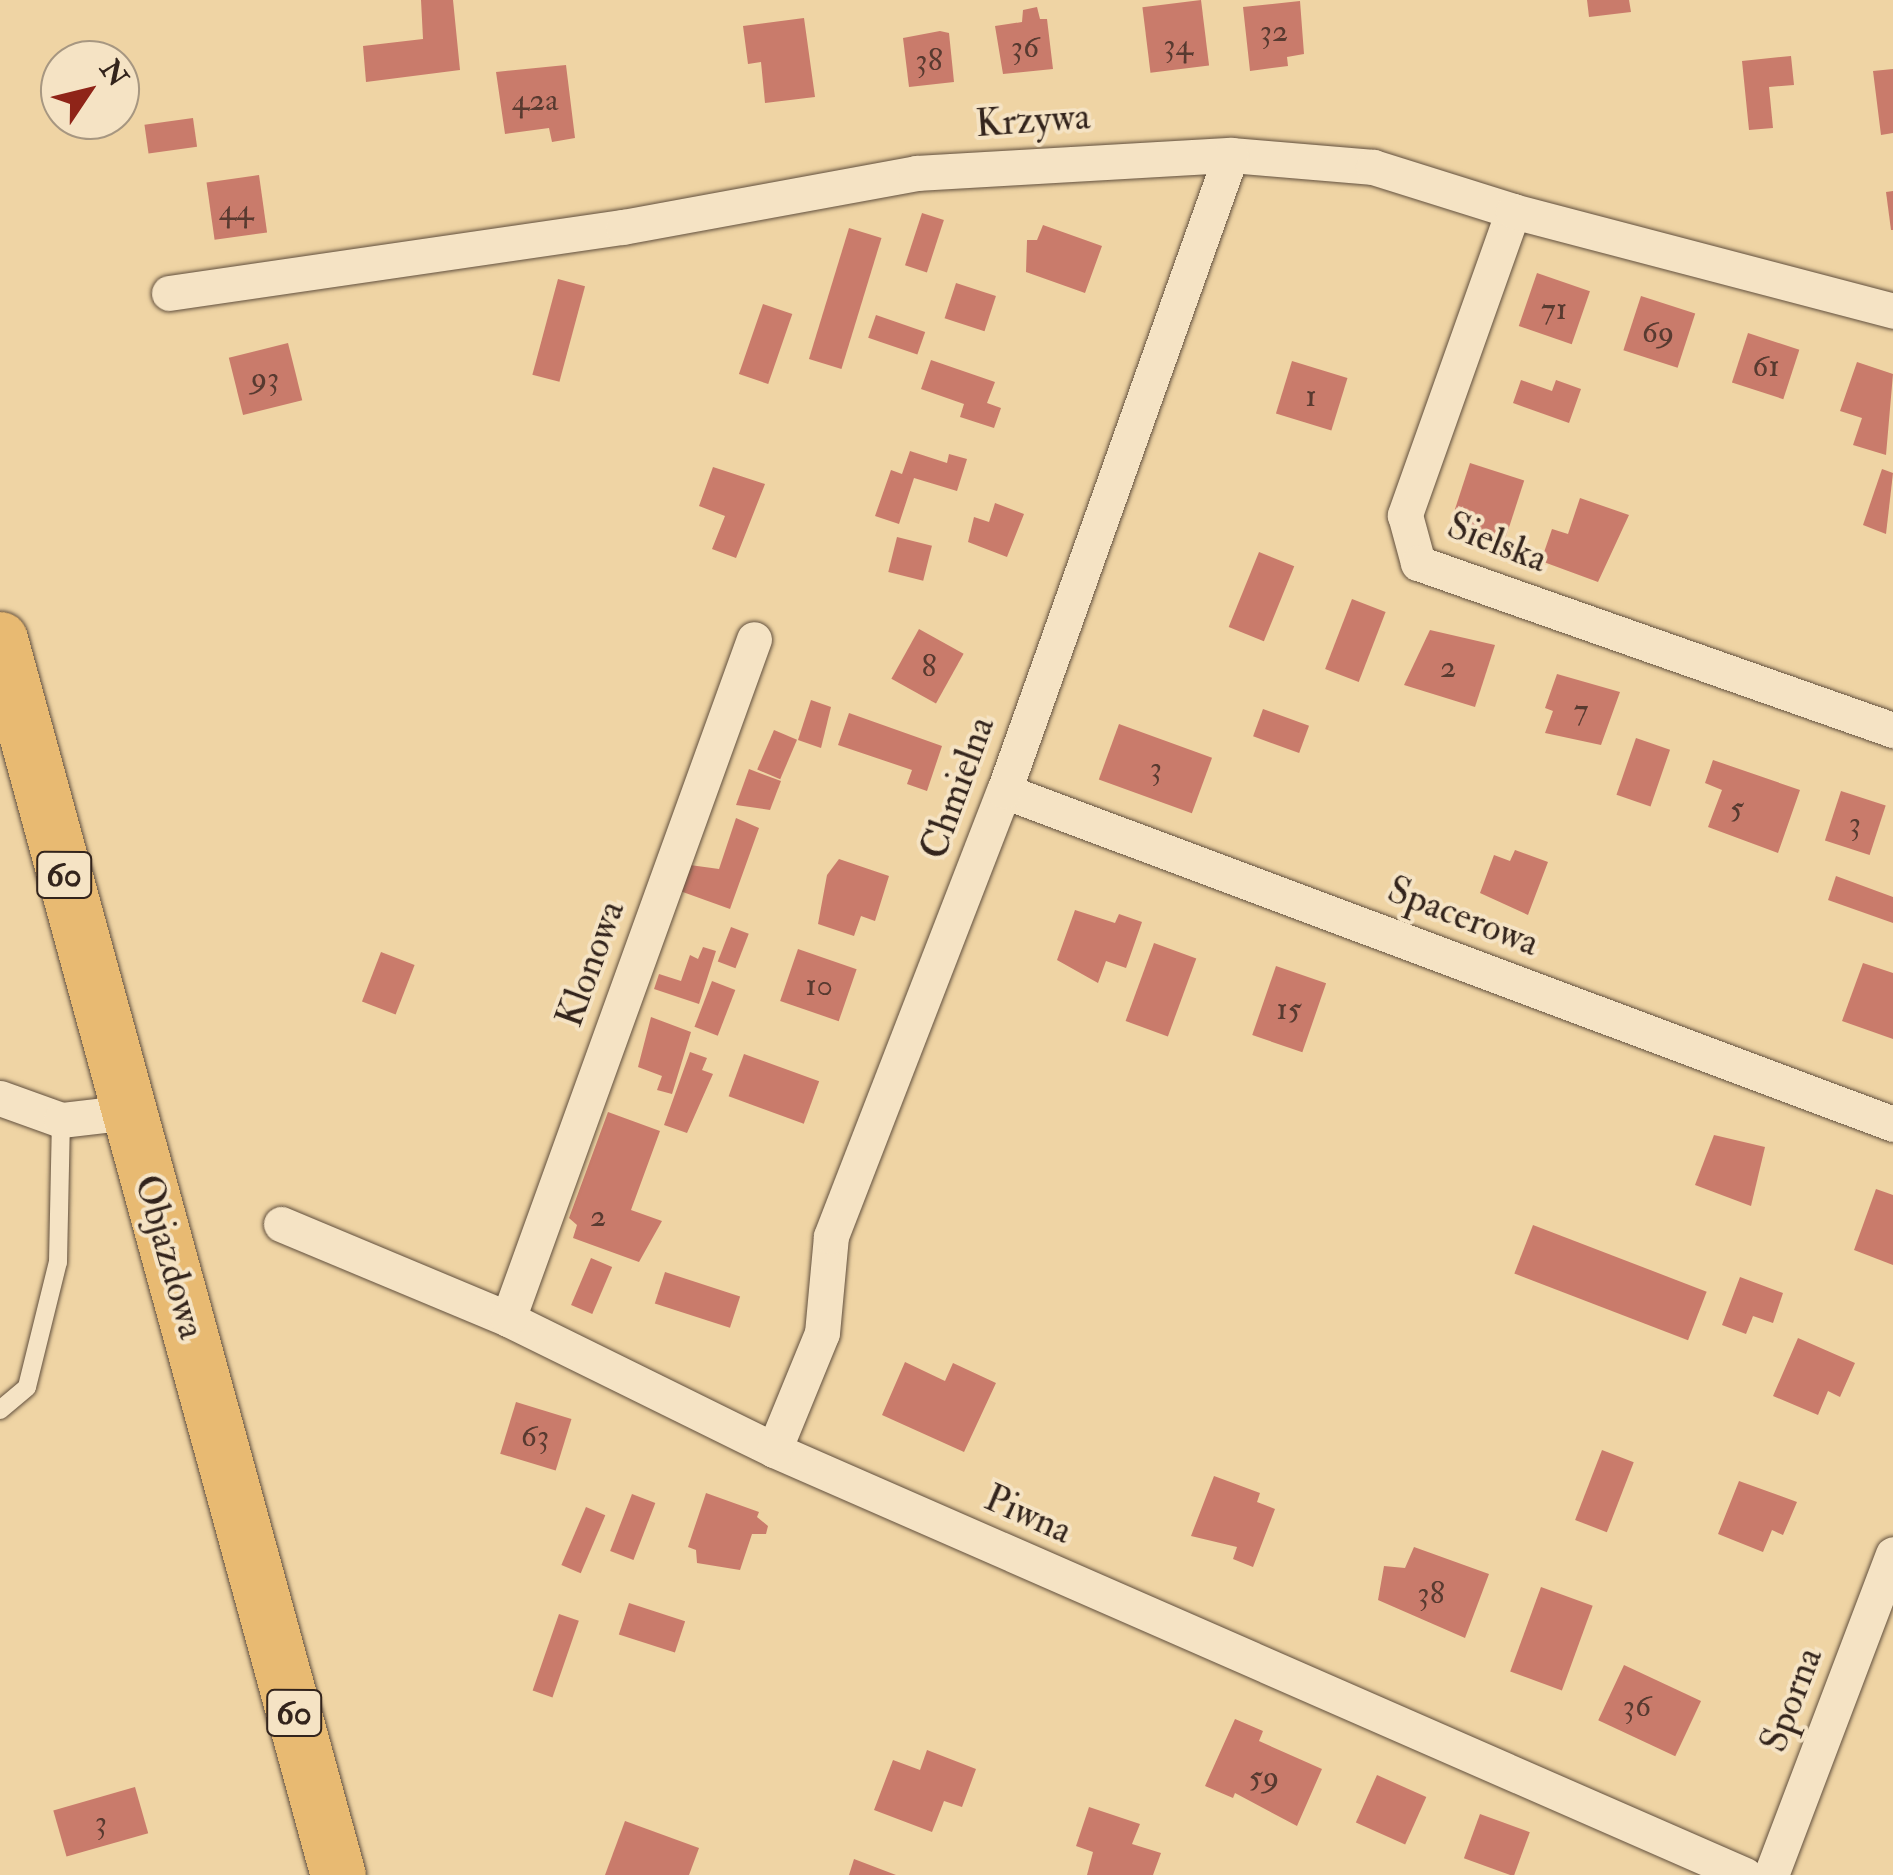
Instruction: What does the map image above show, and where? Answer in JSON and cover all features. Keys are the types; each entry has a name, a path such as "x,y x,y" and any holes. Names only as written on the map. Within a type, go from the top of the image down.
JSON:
{"main road":[{"name":"Objazdowa","path":"0,638 338,1875"}],"street":[{"name":"Krzywa","path":"169,293 623,227 916,173 1231,154 1374,167 1513,211 1893,311"},
{"name":"Chmielna","path":"774,1450 822,1333 830,1236 1004,791 1231,154"},
{"name":"Sielska","path":"1513,211 1405,516 1418,562 1893,730"},
{"name":"Klonowa","path":"508,1319 754,639"},
{"name":"Spacerowa","path":"1004,791 1893,1124"},
{"path":"0,1098 61,1120 129,1112"},
{"name":"Piwna","path":"281,1224 508,1319 774,1450 1745,1875"},
{"name":"Sporna","path":"1772,1875 1893,1554"}],"lane":[{"path":"0,1410 27,1387 58,1262 61,1120"}],"building":[{"path":"421,0 453,0 460,70 366,82 363,46 423,39"},
{"path":"1201,0 1209,66 1150,73 1142,7"},
{"path":"1587,0 1629,0 1631,12 1589,17"},
{"path":"1300,1 1304,54 1287,57 1288,66 1250,71 1243,7"},
{"path":"1037,7 1040,19 1047,19 1053,69 1003,74 995,26 1022,22 1023,10"},
{"path":"804,18 815,97 765,103 761,62 748,64 743,26"},
{"path":"949,33 954,82 909,87 903,38"},
{"path":"1791,56 1794,85 1769,87 1773,128 1749,130 1742,61"},
{"path":"566,65 575,138 552,142 549,128 505,134 496,72"},
{"path":"1893,69 1893,133 1881,135 1873,71"},
{"path":"193,118 197,147 149,154 144,125"},
{"path":"259,175 267,232 215,240 207,182"},
{"path":"1893,191 1893,230 1891,230 1886,192"},
{"path":"922,213 944,220 927,272 905,265"},
{"path":"1043,225 1102,246 1085,293 1026,272 1027,240 1037,240"},
{"path":"849,228 882,238 841,369 809,359"},
{"path":"1537,273 1590,291 1572,344 1519,326"},
{"path":"558,279 585,286 559,382 532,375"},
{"path":"956,283 996,296 985,331 945,318"},
{"path":"1641,296 1695,314 1678,368 1623,350"},
{"path":"763,304 792,314 768,384 739,374"},
{"path":"876,315 925,332 917,355 868,338"},
{"path":"1748,333 1799,350 1783,399 1732,382"},
{"path":"288,343 302,400 243,415 229,358"},
{"path":"931,360 995,382 987,403 1001,408 994,428 960,417 964,404 921,389"},
{"path":"1292,361 1347,378 1331,431 1276,414"},
{"path":"1857,362 1893,374 1886,455 1853,445 1862,418 1840,411"},
{"path":"1521,380 1552,391 1556,380 1581,389 1569,423 1513,403"},
{"path":"910,451 947,463 949,454 967,459 957,491 914,478 899,524 875,516 891,470 902,474"},
{"path":"1470,463 1524,481 1504,541 1450,524"},
{"path":"713,467 765,484 736,558 712,549 725,516 699,506"},
{"path":"1882,469 1893,473 1886,534 1863,525"},
{"path":"1580,498 1629,515 1598,582 1541,561 1552,529 1568,534"},
{"path":"995,503 1024,514 1007,557 968,542 974,517 989,522"},
{"path":"897,537 932,546 923,581 888,572"},
{"path":"1259,552 1294,566 1264,641 1229,627"},
{"path":"1352,599 1386,612 1359,682 1325,669"},
{"path":"919,629 964,654 936,704 891,679"},
{"path":"1430,630 1495,645 1475,707 1404,685"},
{"path":"1557,674 1620,692 1601,745 1545,733 1553,711 1545,708"},
{"path":"811,700 831,707 821,748 798,740"},
{"path":"1263,709 1309,726 1299,753 1253,736"},
{"path":"849,713 942,746 927,791 907,784 912,770 838,745"},
{"path":"1119,724 1212,758 1192,813 1099,779"},
{"path":"774,730 797,740 780,779 757,770"},
{"path":"1636,738 1670,750 1651,806 1616,795"},
{"path":"1713,760 1800,790 1778,853 1708,827 1722,790 1705,783"},
{"path":"749,769 781,781 770,810 736,805"},
{"path":"1841,791 1886,806 1870,855 1825,840"},
{"path":"736,818 759,828 730,909 680,891 690,865 719,869"},
{"path":"1515,850 1548,862 1528,915 1480,893 1494,855 1510,861"},
{"path":"839,859 889,876 875,921 861,916 854,936 818,924 827,875"},
{"path":"1836,876 1893,897 1893,923 1828,900"},
{"path":"1075,910 1115,923 1119,914 1142,922 1126,968 1106,961 1098,983 1057,960"},
{"path":"731,927 749,934 735,968 718,962"},
{"path":"1154,943 1196,958 1168,1036 1126,1021"},
{"path":"703,947 716,951 699,1004 654,989 659,974 681,981 690,955 698,959"},
{"path":"798,949 857,969 839,1021 780,1001"},
{"path":"381,952 415,965 396,1014 362,1001"},
{"path":"1863,963 1893,973 1893,1039 1842,1021"},
{"path":"1276,966 1326,983 1302,1052 1252,1035"},
{"path":"712,981 735,990 718,1036 694,1027"},
{"path":"651,1017 691,1032 672,1094 657,1090 662,1076 638,1067"},
{"path":"690,1052 707,1058 702,1070 713,1074 687,1133 664,1125"},
{"path":"744,1054 819,1081 804,1124 729,1096"},
{"path":"608,1112 660,1131 631,1210 662,1221 639,1262 573,1238 577,1225 569,1218"},
{"path":"1714,1135 1765,1147 1751,1206 1695,1185"},
{"path":"1876,1189 1893,1195 1893,1265 1854,1250"},
{"path":"1533,1225 1707,1292 1688,1340 1514,1274"},
{"path":"591,1258 612,1267 592,1314 571,1305"},
{"path":"665,1272 740,1296 730,1328 655,1303"},
{"path":"1740,1277 1783,1293 1773,1323 1753,1316 1746,1334 1722,1325"},
{"path":"1798,1338 1855,1363 1840,1397 1828,1391 1818,1415 1773,1396"},
{"path":"905,1362 945,1381 953,1363 996,1383 964,1452 882,1415"},
{"path":"516,1402 571,1419 556,1471 500,1454"},
{"path":"1602,1450 1634,1462 1607,1532 1575,1520"},
{"path":"1214,1476 1260,1493 1257,1502 1275,1509 1253,1567 1233,1559 1237,1547 1191,1536"},
{"path":"1739,1481 1797,1502 1783,1535 1772,1530 1763,1552 1718,1534"},
{"path":"706,1493 759,1512 757,1517 768,1526 766,1534 752,1534 740,1570 697,1563 696,1550 688,1547"},
{"path":"632,1494 655,1503 633,1560 610,1551"},
{"path":"586,1507 605,1515 581,1573 561,1565"},
{"path":"1414,1547 1489,1574 1465,1638 1378,1600 1384,1566 1405,1568"},
{"path":"1541,1587 1593,1606 1562,1690 1510,1672"},
{"path":"629,1603 685,1621 675,1653 619,1634"},
{"path":"559,1614 579,1621 552,1697 533,1691"},
{"path":"1624,1665 1701,1701 1675,1756 1598,1720"},
{"path":"1235,1719 1263,1731 1259,1741 1322,1769 1297,1826 1235,1793 1233,1798 1205,1786"},
{"path":"927,1750 976,1769 962,1807 944,1801 932,1832 874,1810 893,1760 920,1770"},
{"path":"1377,1775 1426,1797 1405,1844 1356,1823"},
{"path":"135,1787 148,1833 67,1857 53,1810"},
{"path":"1089,1807 1140,1824 1132,1844 1161,1853 1153,1875 1087,1875 1093,1852 1076,1846"},
{"path":"1480,1814 1530,1832 1514,1875 1464,1858"},
{"path":"625,1821 699,1848 689,1875 605,1875"},
{"path":"854,1859 896,1875 849,1875"}]}
